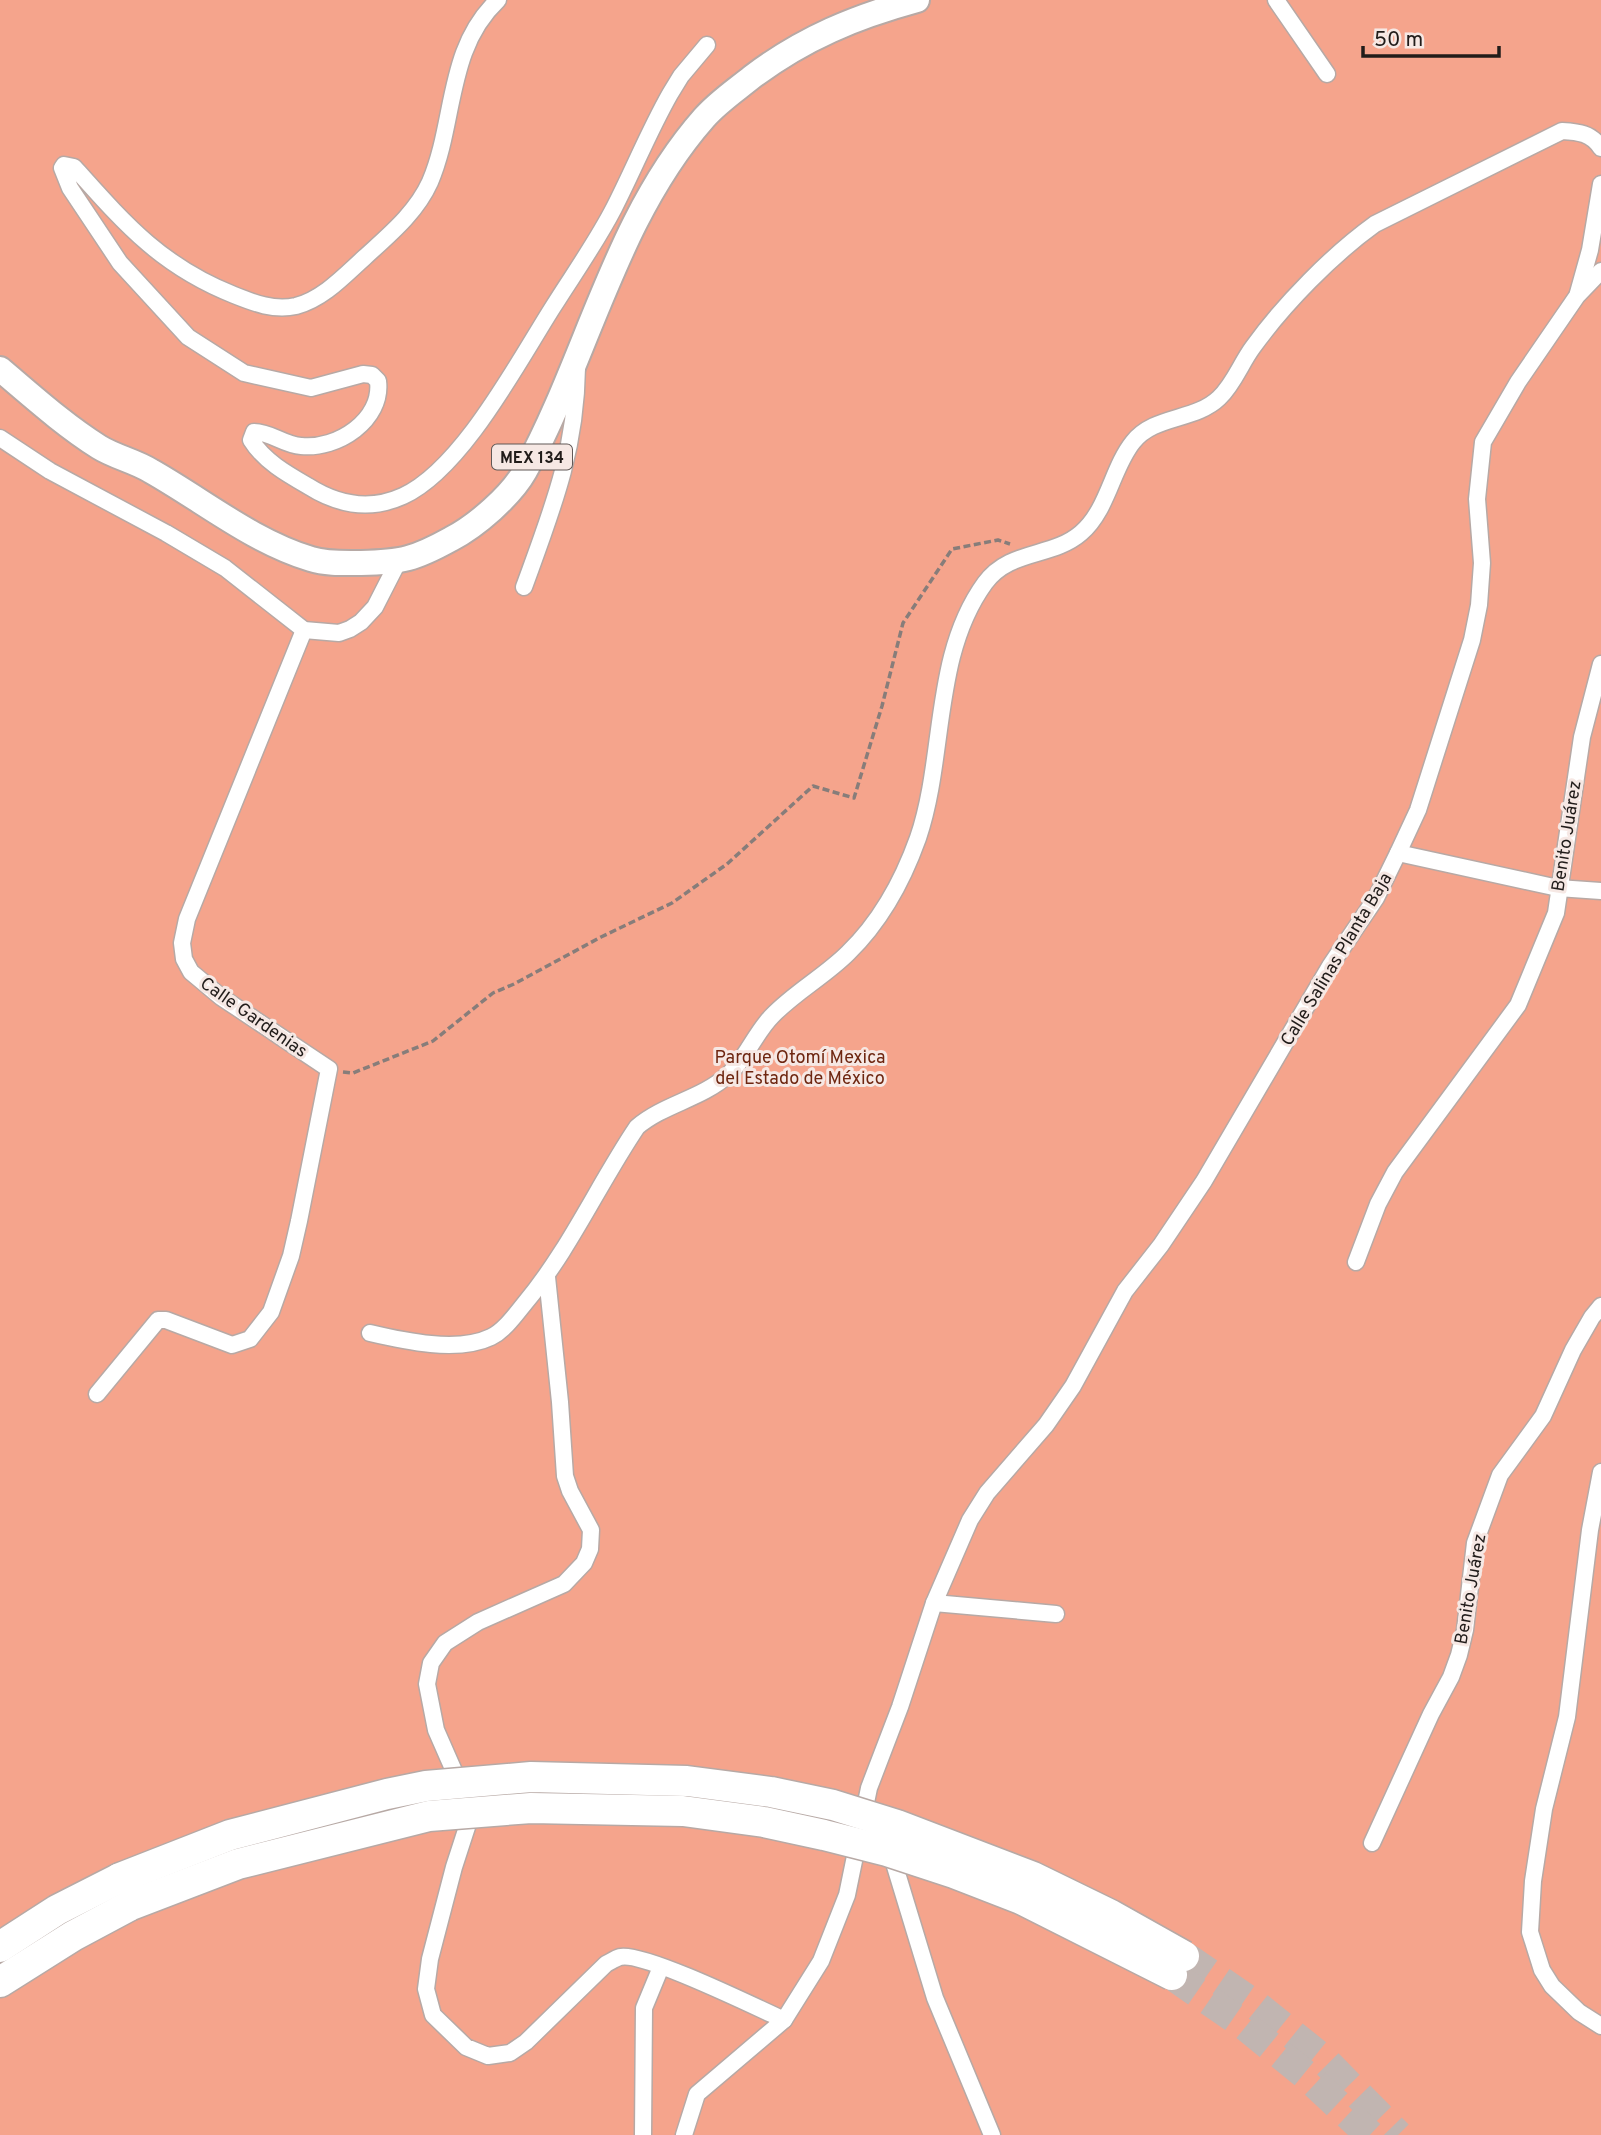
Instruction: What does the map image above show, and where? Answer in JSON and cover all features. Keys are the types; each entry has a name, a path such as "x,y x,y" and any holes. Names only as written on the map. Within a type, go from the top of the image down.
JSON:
{"highway":[{"path":"0,1947 57,1910 96,1889 230,1835 426,1786 531,1777 608,1778 687,1781 771,1791 833,1805 897,1825 1032,1877 1111,1915 1178,1965 1021,1899 887,1851 764,1822 683,1811 531,1808 417,1819 238,1864 195,1879 110,1916 0,1982"}],"main road":[{"name":"MEX 134","path":"0,369 51,413 102,449 150,470 192,498 280,547 313,560 341,563 398,562 433,549 465,531 498,503 522,476 544,433 577,355 623,217 659,180 707,115 777,59 814,36 875,6 917,0"}],"street":[{"path":"498,0 477,26 464,48 436,165 429,184 411,214 340,281 319,297 297,306 276,308 225,291 177,265 152,248 116,216 74,167 64,165 63,175 70,188 120,262 160,310 188,337 244,373 312,388 363,374 372,375 378,381 380,392 371,411 354,432 332,443 299,446 286,444 257,432 252,435 251,440 281,470 315,491 344,504 369,506 402,497 424,484 463,444 623,217 670,94 707,45"},
{"path":"1276,0 1327,74"},
{"path":"370,1333 444,1344 470,1343 492,1336 508,1323 547,1277 637,1127 650,1116 706,1090 729,1074 770,1018 847,954 876,922 904,873 919,835 953,655 963,624 984,584 1001,566 1035,552 1066,545 1085,530 1097,512 1131,443 1146,428 1205,408 1220,397 1252,347 1322,268 1350,242 1395,212 1562,131 1583,133 1596,141 1601,148"},
{"path":"1577,296 1590,250 1601,184"},
{"name":"Calle Salinas Planta Baja","path":"684,2135 697,2094 784,2020 821,1961 847,1895 869,1788 900,1707 934,1603 970,1520 987,1493 1046,1425 1073,1386 1125,1291 1205,1181 1330,966 1376,898 1418,810 1472,640 1482,563 1477,499 1483,442 1518,382 1577,296 1601,271"},
{"path":"524,587 557,497 568,454 576,408 577,355"},
{"path":"0,438 50,471 225,568 304,630 339,632 360,622 375,607 398,562"},
{"name":"Calle Gardenias","path":"97,1394 158,1320 166,1320 232,1345 250,1339 271,1312 291,1256 329,1069 221,997 191,972 184,959 182,943 187,919 304,630"},
{"name":"Benito Juárez","path":"1356,1262 1378,1204 1395,1172 1518,1005 1556,913 1582,737 1601,664"},
{"path":"1398,853 1558,888 1601,891"},
{"path":"547,1277 565,1476 591,1530 590,1549 584,1563 564,1584 478,1622 445,1643 431,1664 427,1684 436,1730 468,1803 467,1826 430,1959 426,1989 433,2015 466,2048 488,2056 510,2053 526,2042 606,1964 621,1956 638,1957 784,2020"},
{"name":"Benito Juárez","path":"1372,1843 1459,1655 1465,1630 1475,1543 1500,1475 1543,1416 1573,1350 1601,1306"},
{"path":"1601,1472 1590,1530 1567,1717 1544,1809 1531,1903 1530,1932 1542,1970 1552,1986 1579,2012 1601,2026"},
{"path":"934,1603 1056,1614"},
{"path":"869,1788 935,1998 992,2135"},
{"path":"643,2135 644,2008 661,1967"}],"path":[{"path":"353,1073 433,1041 493,993 672,903 727,864 813,786 854,798 903,623 952,549 998,540 1035,552"}],"green space":[{"name":"Parque Otomí Mexica del Estado de México","path":"0,0 1601,0 1601,2135 0,2135"}],"tunnel":[{"path":"1184,1956 1257,2006 1323,2059 1398,2135"},
{"path":"1172,1975 1243,2024 1307,2076 1370,2135"}]}
